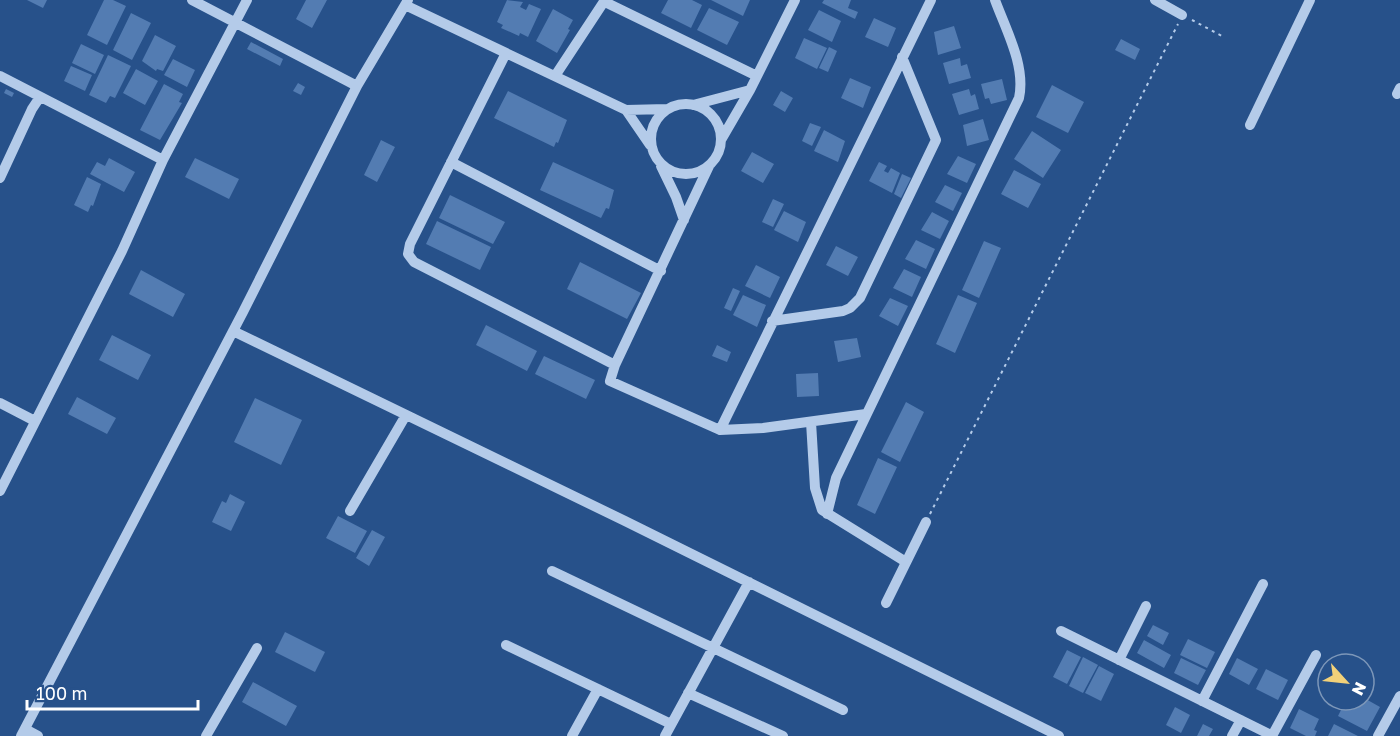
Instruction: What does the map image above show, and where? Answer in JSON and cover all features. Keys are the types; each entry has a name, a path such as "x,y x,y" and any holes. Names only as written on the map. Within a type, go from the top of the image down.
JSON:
{"street":[{"path":"192,0 357,86"},
{"path":"0,491 122,251 163,160 247,0"},
{"path":"795,0 750,90 721,140 715,158 709,166 615,365 610,381 720,430 811,422 866,414"},
{"path":"720,430 931,0"},
{"path":"827,514 836,478 1018,98 1021,80 996,0"},
{"path":"1155,0 1182,15"},
{"path":"1250,125 1310,0"},
{"path":"555,76 605,1 757,76"},
{"path":"38,736 23,733 233,331 357,86 407,2 626,111 651,145 676,197 684,221"},
{"path":"506,53 410,244 408,254 414,262 615,365"},
{"path":"772,321 843,310 850,308 860,298 936,140 902,57"},
{"path":"0,76 163,160"},
{"path":"651,145 653,125 667,109 675,105 693,105 750,90"},
{"path":"0,178 32,109 40,97"},
{"path":"693,105 714,117 721,140"},
{"path":"626,111 667,109"},
{"path":"452,162 661,271"},
{"path":"658,162 665,168 683,175 701,171 709,166"},
{"path":"233,331 1059,736"},
{"path":"0,403 35,421"},
{"path":"350,511 406,415"},
{"path":"811,422 817,497 827,514 906,562"},
{"path":"886,603 926,522"},
{"path":"552,571 843,710"},
{"path":"665,736 748,582"},
{"path":"1202,701 1263,584"},
{"path":"1119,660 1146,606"},
{"path":"1061,632 1273,736 1316,655"},
{"path":"506,645 671,724"},
{"path":"206,736 257,648"},
{"path":"572,736 598,689"},
{"path":"688,693 783,736"},
{"path":"1378,736 1400,696"},
{"path":"1232,736 1241,720"}],"path":[{"path":"926,522 1182,15 1222,36"}],"building":[{"path":"27,0 47,0 43,8"},
{"path":"104,0 113,0 126,6 107,45 87,35"},
{"path":"306,0 327,0 312,28 296,19"},
{"path":"507,0 523,2 520,7 526,10 529,4 541,9 528,37 520,33 519,36 501,28 503,25 497,22"},
{"path":"668,0 692,0 702,5 691,28 661,13"},
{"path":"711,0 750,0 743,16"},
{"path":"824,0 851,0 848,8 858,12 855,19 822,3"},
{"path":"709,8 739,22 727,45 697,30"},
{"path":"553,9 573,20 557,53 536,41"},
{"path":"819,10 841,21 832,42 808,30"},
{"path":"131,13 151,23 132,60 113,50"},
{"path":"874,18 896,28 888,47 865,37"},
{"path":"954,26 961,48 938,55 934,32"},
{"path":"155,35 176,46 163,71 157,69 156,71 142,61"},
{"path":"804,38 827,48 817,69 795,58"},
{"path":"1121,39 1140,49 1135,60 1115,50"},
{"path":"251,42 283,59 280,66 247,49"},
{"path":"81,44 104,55 95,74 72,63"},
{"path":"829,47 837,51 828,72 819,68"},
{"path":"108,55 131,66 115,98 110,96 106,103 89,95"},
{"path":"960,58 961,66 967,64 971,78 949,84 943,63"},
{"path":"173,59 195,70 187,87 164,75"},
{"path":"71,66 92,75 85,91 64,81"},
{"path":"136,69 158,81 145,105 123,93"},
{"path":"850,78 871,87 863,108 841,98"},
{"path":"1002,79 1007,100 991,104 989,98 985,99 981,84"},
{"path":"298,83 305,87 301,95 293,91"},
{"path":"164,84 183,94 179,102 182,103 160,140 140,130"},
{"path":"1052,85 1084,102 1068,133 1036,117"},
{"path":"6,89 14,93 12,97 4,93"},
{"path":"969,89 971,96 975,94 979,109 959,115 952,94"},
{"path":"508,91 567,120 558,143 556,142 554,147 494,118"},
{"path":"781,91 793,98 785,112 773,105"},
{"path":"983,119 989,140 967,146 963,125"},
{"path":"810,123 821,127 812,146 802,141"},
{"path":"824,130 845,141 838,162 814,151"},
{"path":"1032,131 1061,150 1043,178 1014,159"},
{"path":"381,140 395,147 377,182 364,175"},
{"path":"752,152 774,164 763,183 741,171"},
{"path":"958,156 976,164 967,183 947,174"},
{"path":"109,158 135,172 124,192 90,174 97,162 105,166"},
{"path":"195,158 239,179 229,199 185,177"},
{"path":"553,162 614,190 609,209 606,208 601,218 540,190"},
{"path":"879,162 887,166 884,171 888,173 891,168 900,173 892,193 869,181"},
{"path":"1014,170 1041,184 1028,208 1001,194"},
{"path":"902,174 911,178 901,198 894,194"},
{"path":"87,177 101,184 93,206 91,205 88,212 74,205"},
{"path":"945,185 962,193 953,211 935,202"},
{"path":"450,195 505,222 493,244 439,218"},
{"path":"773,199 784,204 773,227 762,222"},
{"path":"784,211 806,222 798,242 774,230"},
{"path":"932,212 949,221 940,239 921,230"},
{"path":"437,221 491,247 480,270 426,244"},
{"path":"916,240 935,249 926,269 905,259"},
{"path":"984,241 1001,248 979,298 962,290"},
{"path":"836,246 858,257 848,276 826,265"},
{"path":"580,262 641,293 627,319 567,289"},
{"path":"756,265 780,277 770,298 745,286"},
{"path":"904,269 921,277 912,297 893,288"},
{"path":"141,270 185,294 173,317 129,294"},
{"path":"733,288 740,291 731,311 724,308"},
{"path":"743,295 766,305 757,327 733,315"},
{"path":"958,295 977,303 955,353 936,344"},
{"path":"890,298 908,306 898,326 879,316"},
{"path":"486,325 537,351 527,371 476,345"},
{"path":"112,335 151,355 138,380 99,360"},
{"path":"857,338 861,357 838,362 834,341"},
{"path":"717,345 731,352 727,362 712,356"},
{"path":"544,356 595,380 586,399 535,374"},
{"path":"818,373 819,396 797,397 796,374"},
{"path":"77,397 116,418 107,434 68,414"},
{"path":"255,398 302,420 281,465 234,442"},
{"path":"906,402 924,412 900,462 881,452"},
{"path":"878,458 897,467 875,514 857,505"},
{"path":"230,494 245,502 231,531 212,522 222,501 226,503"},
{"path":"338,516 367,531 355,553 326,538"},
{"path":"372,530 385,537 369,566 356,558"},
{"path":"1153,625 1169,633 1163,645 1147,636"},
{"path":"285,632 325,652 315,672 275,652"},
{"path":"1188,639 1215,652 1207,668 1180,655"},
{"path":"1144,640 1171,655 1164,668 1137,653"},
{"path":"1067,650 1081,657 1067,684 1053,677"},
{"path":"1083,657 1098,665 1083,693 1069,686"},
{"path":"1181,658 1206,670 1198,685 1174,673"},
{"path":"1237,658 1258,669 1249,685 1229,674"},
{"path":"1099,666 1114,674 1101,701 1085,693"},
{"path":"1266,669 1288,680 1278,700 1256,689"},
{"path":"253,682 297,706 286,726 242,702"},
{"path":"1376,705 1380,707 1367,731 1338,716 1340,712 1376,712"},
{"path":"1175,707 1190,715 1181,733 1166,725"},
{"path":"1299,709 1319,719 1314,730 1317,731 1315,736 1306,736 1290,728"},
{"path":"1203,724 1213,729 1209,736 1197,736"},
{"path":"1334,724 1358,736 1328,736"}]}
